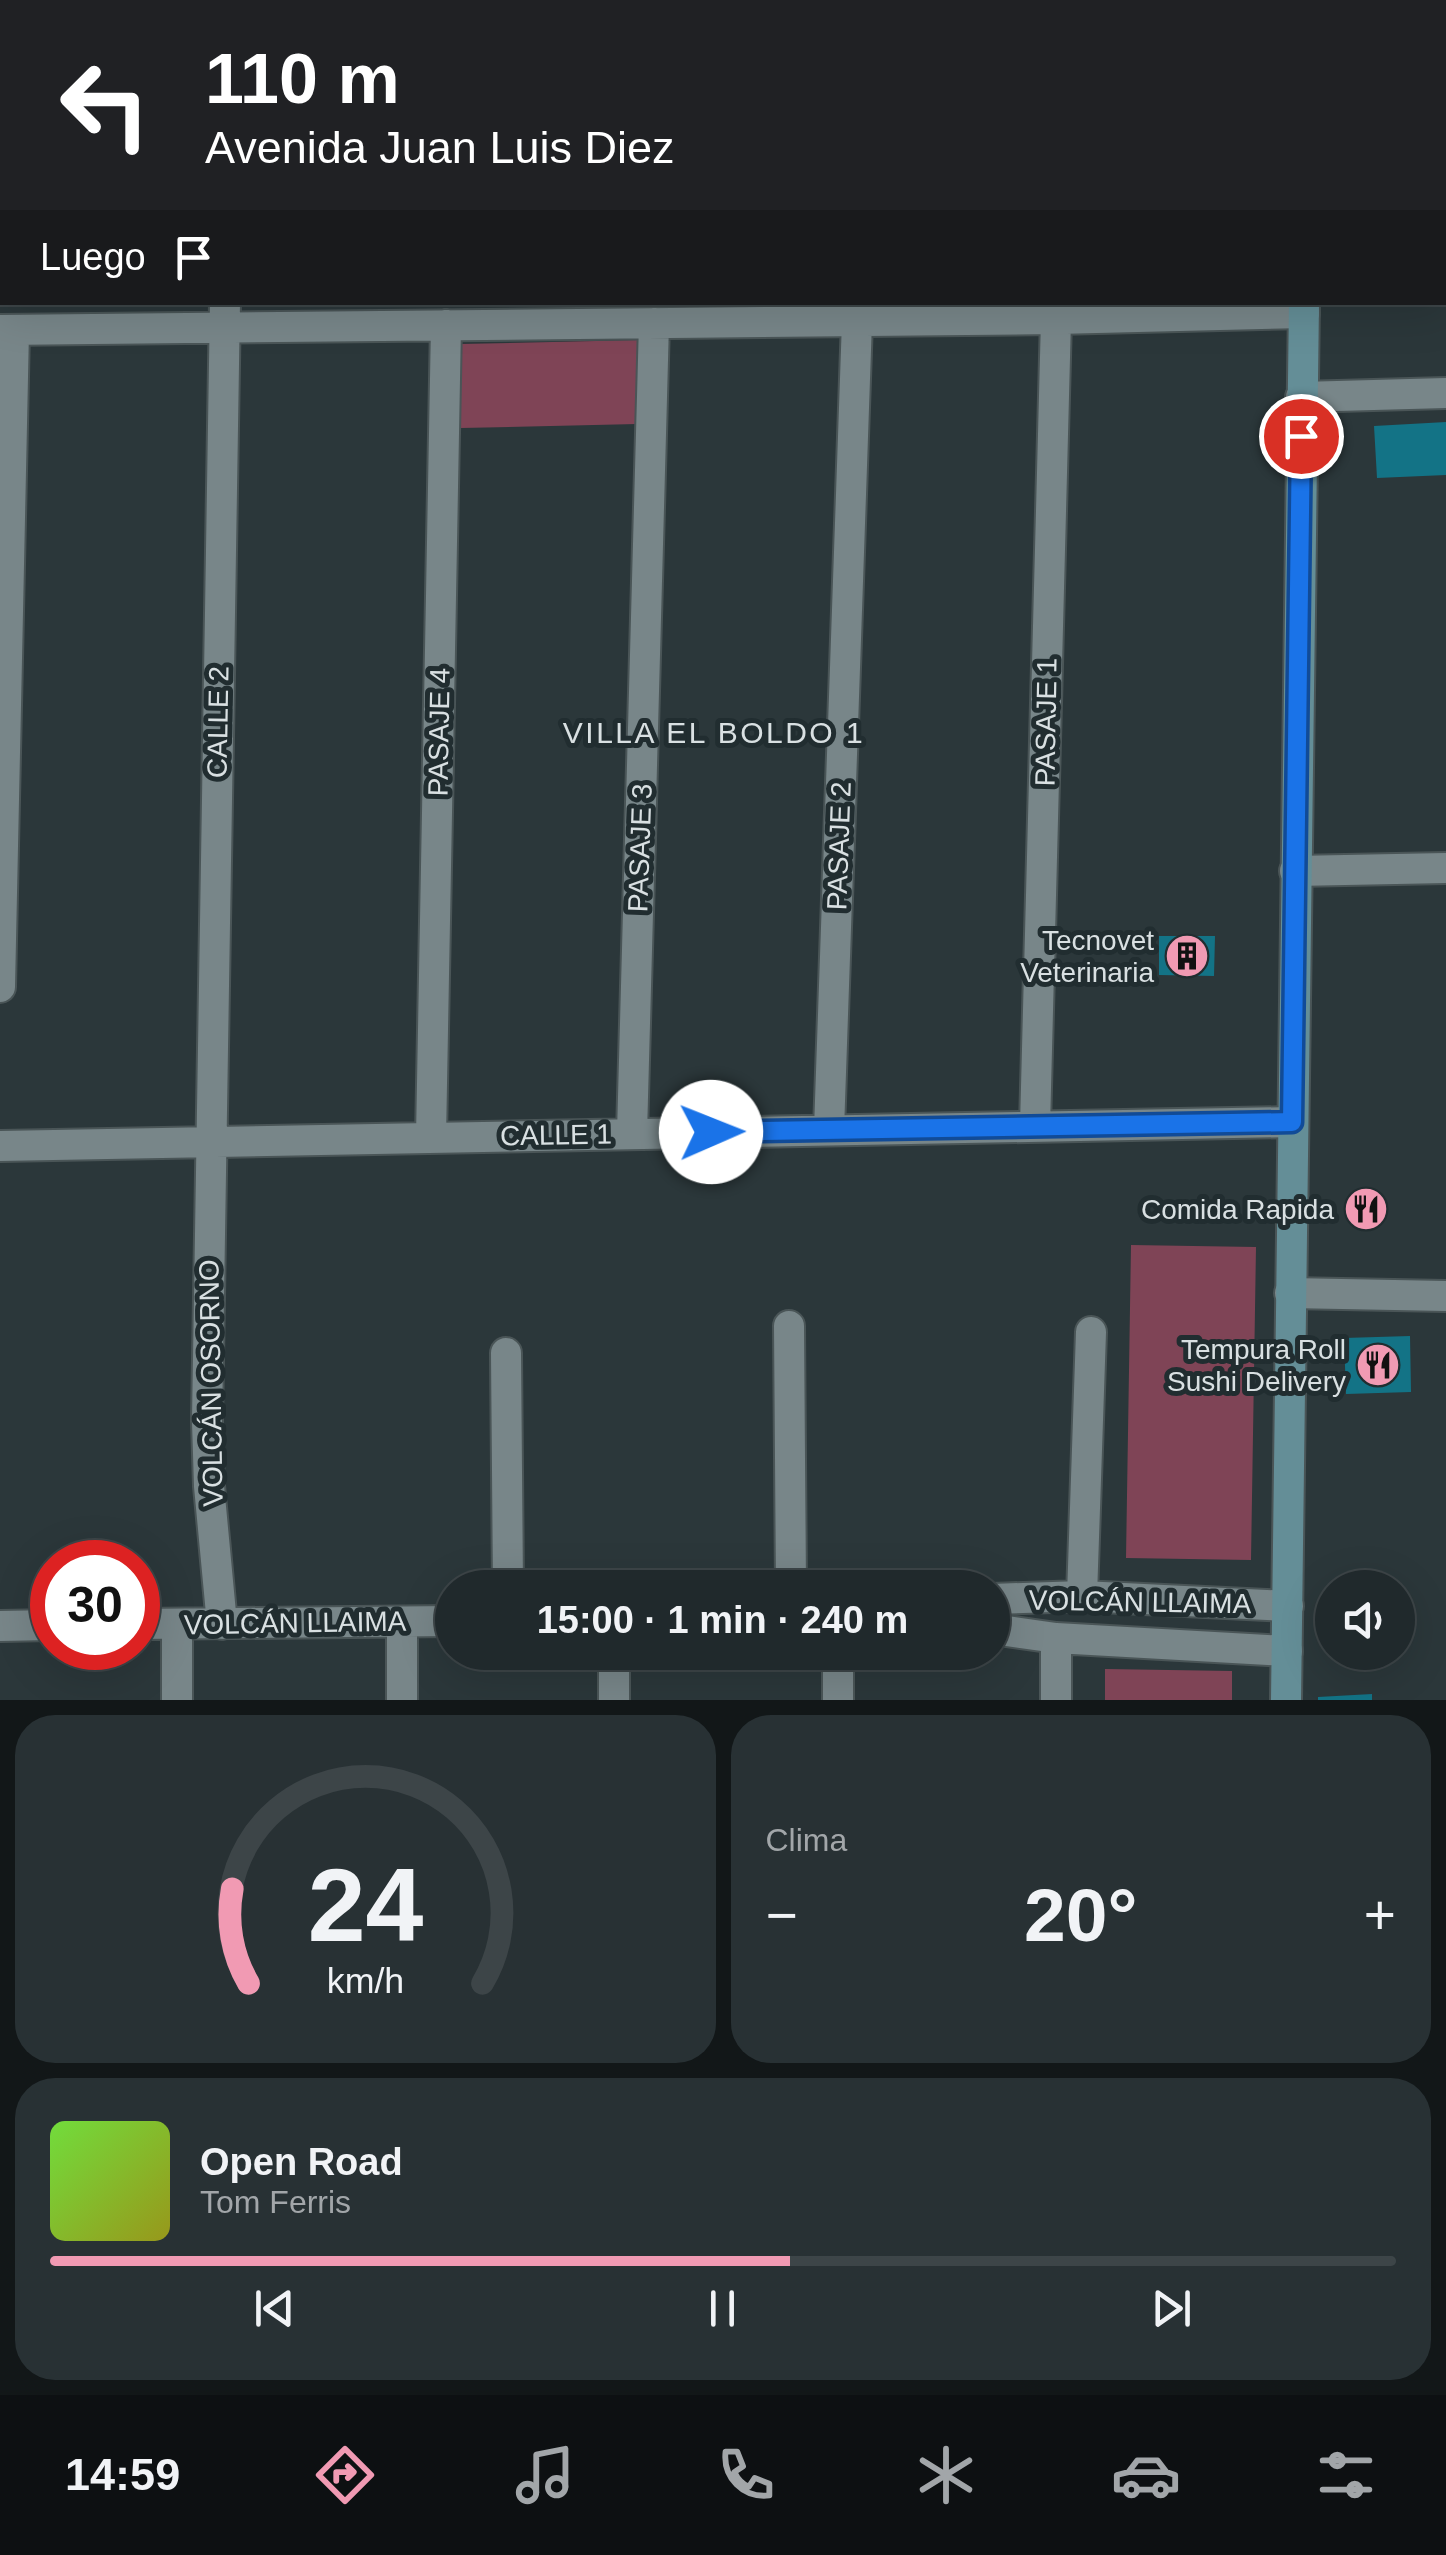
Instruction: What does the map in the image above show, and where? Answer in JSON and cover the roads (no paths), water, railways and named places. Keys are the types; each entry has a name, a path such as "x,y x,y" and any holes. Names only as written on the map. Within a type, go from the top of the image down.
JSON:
{"main road":[{"path":"1286,1700 1304,308"}],"street":[{"path":"0,987 7,330 225,315 446,326 1056,319 1304,308"},
{"name":"CALLE 2","path":"212,1142 225,315"},
{"name":"PASAJE 1","path":"1036,1126 1056,319"},
{"name":"PASAJE 2","path":"829,1130 857,321"},
{"name":"PASAJE 3","path":"632,1134 654,323"},
{"name":"PASAJE 4","path":"431,1138 446,326"},
{"path":"1302,397 1446,393"},
{"path":"1295,871 1446,868"},
{"name":"CALLE 1","path":"0,1146 1292,1122"},
{"name":"VOLCÁN OSORNO","path":"212,1142 207,1422 222,1624"},
{"path":"1290,1293 1446,1296"},
{"path":"789,1326 791,1570"},
{"path":"1082,1596 1091,1332"},
{"path":"506,1352 508,1570"},
{"name":"VOLCÁN LLAIMA","path":"1010,1598 1082,1596 1288,1606"},
{"name":"VOLCÁN LLAIMA","path":"160,1624 435,1621"},
{"path":"402,1622 402,1700"},
{"path":"177,1624 177,1700"},
{"path":"0,1626 30,1625"},
{"name":"VOLCÁN LLAIMA","path":"1010,1631 1056,1638 1287,1651"},
{"path":"1056,1638 1056,1700"},
{"path":"614,1670 614,1700"},
{"path":"838,1670 838,1700"}],"place":[{"name":"Tecnovet Veterinaria","path":"1187,956"},
{"name":"Comida Rapida","path":"1366,1209"},
{"name":"Tempura Roll Sushi Delivery","path":"1378,1365"}],"district":[{"name":"VILLA EL BOLDO 1","path":"714,732"}]}
